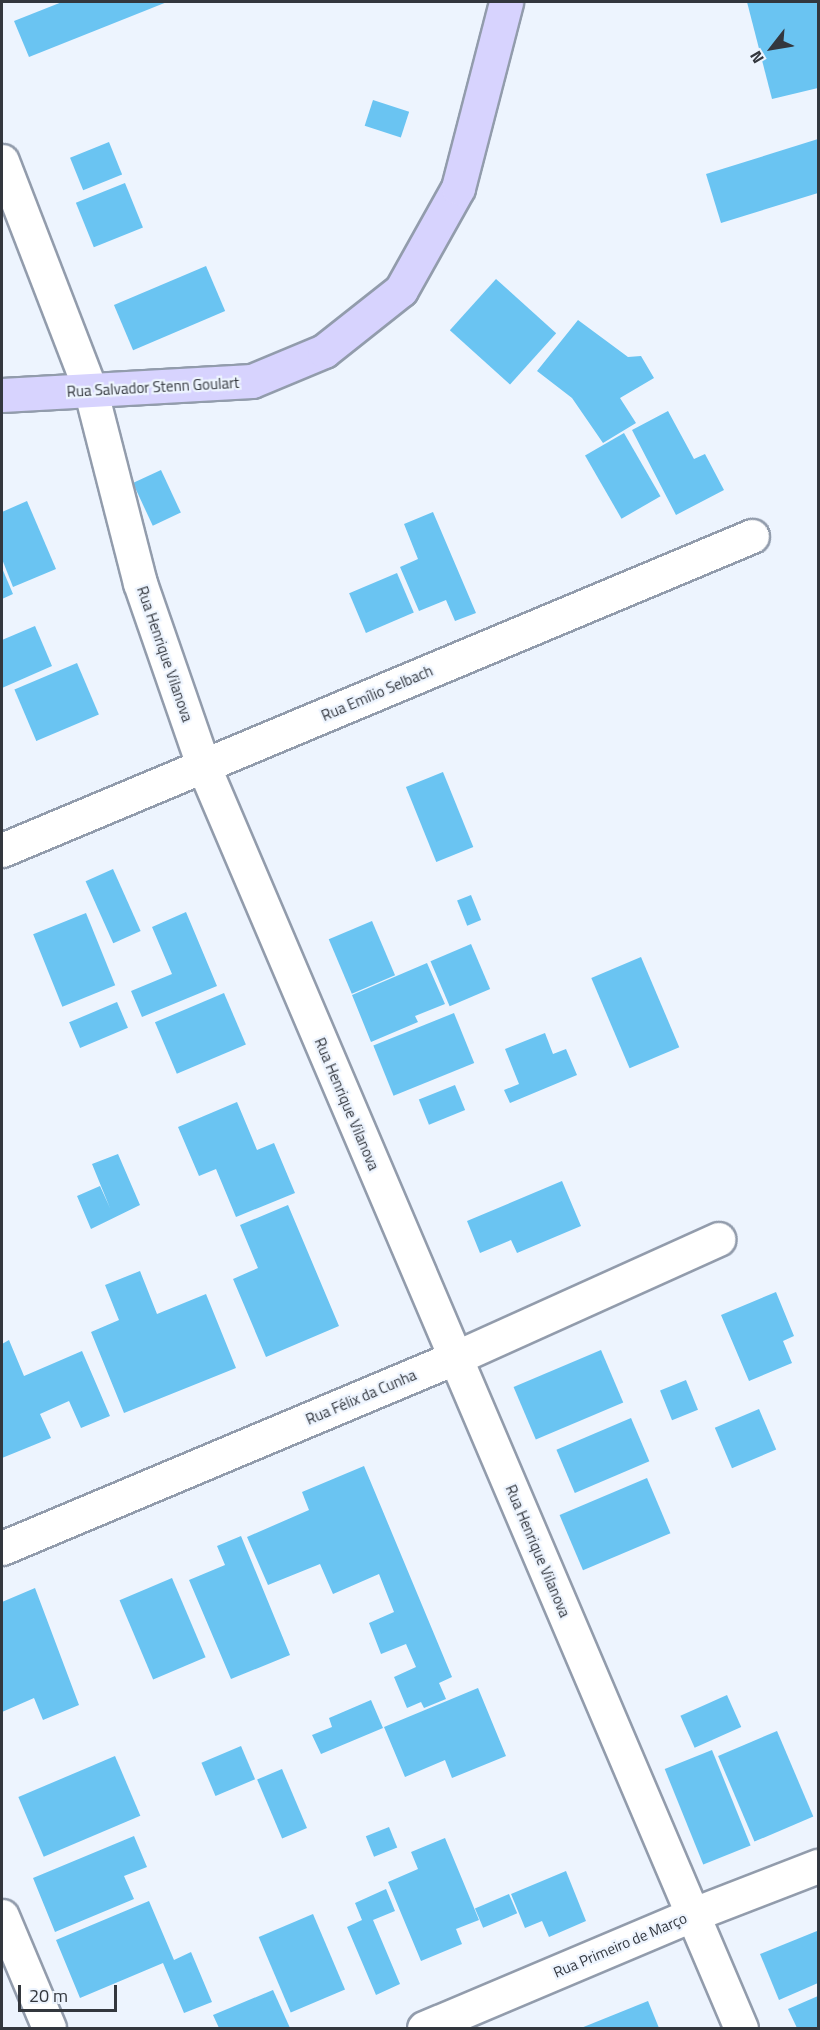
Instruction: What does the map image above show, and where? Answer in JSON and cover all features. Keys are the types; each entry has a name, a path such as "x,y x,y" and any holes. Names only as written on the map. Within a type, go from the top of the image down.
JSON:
{"main road":[{"name":"Rua Salvador Stenn Goulart","path":"2,394 91,392 252,381 324,351 400,290 458,188 506,2"}],"street":[{"name":"Rua Henrique Vilanova","path":"2,162 91,392 140,584 203,765 741,2028"},
{"name":"Rua Emílio Selbach","path":"2,850 752,536"},
{"name":"Rua Félix da Cunha","path":"2,1548 455,1358 718,1239"},
{"name":"Rua Primeiro de Março","path":"424,2028 694,1914 819,1866"},
{"path":"2,1916 49,2028"}],"building":[{"path":"62,2 167,2 29,57 14,21"},
{"path":"747,2 818,2 818,88 772,99"},
{"path":"373,100 409,112 401,137 365,126"},
{"path":"818,139 818,193 721,223 706,174"},
{"path":"109,142 122,174 83,190 70,158"},
{"path":"125,183 143,228 94,247 76,203"},
{"path":"206,266 225,311 133,350 114,305"},
{"path":"496,279 556,333 510,384 450,330"},
{"path":"578,320 628,357 641,356 654,378 620,398 636,423 603,443 572,398 537,371"},
{"path":"668,411 694,459 705,454 724,490 676,515 632,430"},
{"path":"624,433 660,496 622,519 585,455"},
{"path":"161,470 181,513 153,526 133,483"},
{"path":"27,501 56,569 13,587 2,559 2,512"},
{"path":"433,512 476,613 455,621 446,600 419,611 400,567 418,559 404,524"},
{"path":"2,568 13,594 2,599"},
{"path":"397,573 414,613 366,633 349,593"},
{"path":"35,626 52,666 2,688 2,640"},
{"path":"77,663 99,715 36,741 14,690"},
{"path":"443,772 473,847 436,862 406,787"},
{"path":"113,869 141,931 113,943 86,881"},
{"path":"471,895 481,920 467,926 457,901"},
{"path":"186,912 217,986 142,1017 131,991 172,974 152,927"},
{"path":"86,913 115,985 62,1007 33,934"},
{"path":"372,921 395,975 352,994 329,939"},
{"path":"471,944 490,989 450,1006 430,961"},
{"path":"641,957 679,1047 630,1068 591,978"},
{"path":"427,963 445,1004 415,1016 418,1022 371,1042 352,995"},
{"path":"224,993 246,1045 177,1074 155,1022"},
{"path":"117,1002 128,1028 80,1048 69,1022"},
{"path":"454,1013 474,1063 394,1096 373,1046"},
{"path":"545,1033 553,1054 566,1049 577,1075 510,1103 504,1090 519,1084 505,1049"},
{"path":"455,1085 465,1110 429,1125 419,1100"},
{"path":"237,1102 257,1150 274,1143 295,1193 236,1217 216,1169 199,1176 178,1127"},
{"path":"118,1154 140,1205 91,1229 77,1196 100,1186 110,1208 92,1164"},
{"path":"562,1181 581,1226 517,1253 511,1240 480,1253 467,1221"},
{"path":"288,1205 339,1326 266,1357 233,1279 258,1268 240,1225"},
{"path":"140,1271 157,1314 206,1294 236,1368 124,1413 91,1332 119,1320 105,1285"},
{"path":"776,1292 794,1336 783,1341 792,1363 749,1381 721,1315"},
{"path":"9,1340 24,1376 82,1351 110,1416 81,1428 69,1401 40,1414 51,1438 2,1458 2,1344"},
{"path":"601,1350 623,1402 536,1440 514,1387"},
{"path":"686,1380 698,1410 672,1420 660,1390"},
{"path":"759,1409 776,1450 732,1468 715,1428"},
{"path":"631,1418 649,1461 575,1493 556,1450"},
{"path":"364,1466 452,1677 439,1683 446,1699 424,1708 421,1702 407,1708 394,1677 416,1667 406,1644 381,1654 369,1623 394,1612 379,1574 333,1594 320,1564 268,1585 247,1537 309,1510 302,1492"},
{"path":"647,1478 670,1533 583,1570 560,1515"},
{"path":"241,1536 290,1655 231,1679 189,1580 225,1565 217,1546"},
{"path":"172,1578 206,1657 153,1679 120,1600"},
{"path":"35,1588 79,1705 43,1720 34,1698 2,1712 2,1602"},
{"path":"478,1688 506,1756 452,1778 445,1760 405,1777 384,1727"},
{"path":"727,1695 741,1727 695,1748 680,1716"},
{"path":"371,1700 383,1728 321,1754 312,1735 332,1727 329,1718"},
{"path":"777,1731 813,1817 754,1842 718,1756"},
{"path":"241,1746 255,1779 215,1796 201,1763"},
{"path":"712,1750 751,1845 703,1865 665,1769"},
{"path":"115,1756 140,1816 44,1857 18,1797"},
{"path":"282,1769 307,1828 282,1838 257,1780"},
{"path":"389,1827 397,1847 374,1857 366,1836"},
{"path":"134,1836 147,1867 124,1876 134,1899 55,1932 33,1878"},
{"path":"445,1838 479,1920 456,1929 462,1944 421,1961 388,1882 418,1869 411,1852"},
{"path":"566,1871 586,1921 549,1937 542,1921 525,1928 511,1894"},
{"path":"386,1889 395,1911 373,1920 400,1984 376,1995 347,1927 362,1920 355,1903"},
{"path":"509,1894 517,1913 483,1928 475,1908"},
{"path":"149,1901 174,1960 191,1952 212,2002 184,2013 163,1963 80,1998 56,1940"},
{"path":"313,1914 345,1989 291,2013 259,1937"},
{"path":"817,1931 818,1983 779,2000 760,1954"},
{"path":"273,1990 290,2028 219,2028 213,2015"},
{"path":"818,1996 818,2028 797,2028 788,2009"},
{"path":"648,2001 659,2028 581,2028"}]}
